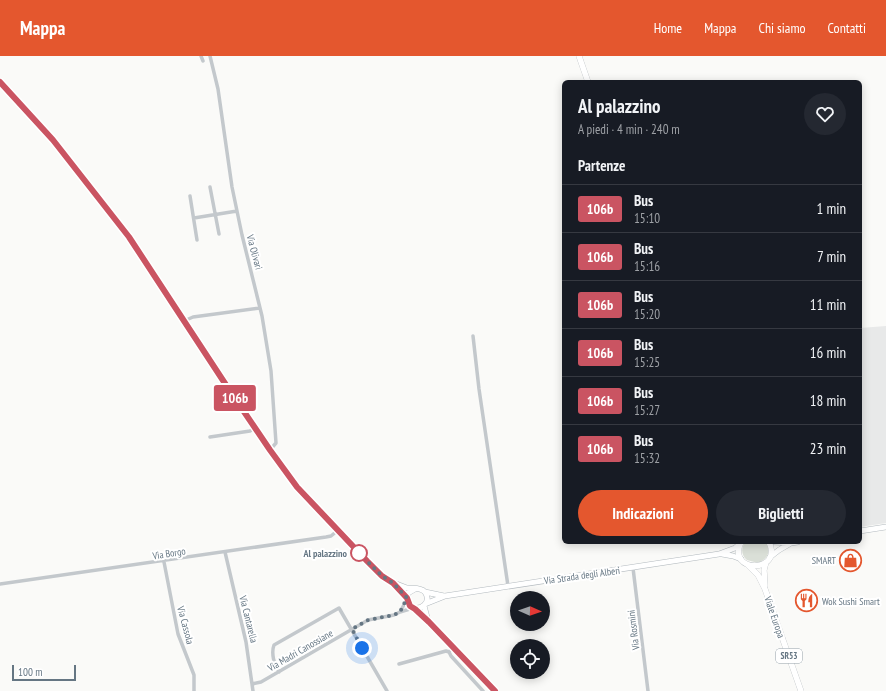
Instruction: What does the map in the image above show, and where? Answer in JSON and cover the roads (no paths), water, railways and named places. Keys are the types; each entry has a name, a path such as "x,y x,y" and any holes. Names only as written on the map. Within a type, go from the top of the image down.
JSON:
{"main road":[{"path":"579,56 587,80"},
{"path":"0,82 67,158 129,237 255,428 297,487 337,531 382,576 393,583 406,588 420,589 425,592 427,597 425,605 429,622"},
{"path":"862,531 886,527"},
{"name":"Via Strada degli Alberi","path":"425,605 445,596 719,554 735,548 740,544"},
{"path":"741,544 739,553 741,559"},
{"name":"Viale Europa","path":"765,589 764,570 771,551 769,544"},
{"path":"748,565 758,566 789,544"},
{"name":"Via Strada degli Alberi","path":"719,554 741,559"},
{"name":"Viale Europa","path":"741,559 758,575 765,589 800,691"},
{"path":"393,583 407,599 409,605 429,622 495,691"},
{"path":"407,599 410,591 415,589"},
{"name":"Via Strada degli Alberi","path":"425,592 445,596"},
{"path":"414,608 420,608 425,605"}],"street":[{"path":"200,56 203,61"},
{"name":"Via Olivari","path":"210,56 218,89 237,210 260,308 271,371 276,442 270,450"},
{"path":"210,187 219,234"},
{"path":"190,196 197,240"},
{"path":"194,218 237,210"},
{"path":"184,322 193,317 260,308"},
{"path":"473,336 479,389 508,586"},
{"path":"210,436 250,431 255,428"},
{"name":"Via Borgo","path":"0,584 164,562 326,537 331,536 337,531"},
{"name":"Via Cantarella","path":"225,552 246,642 253,691"},
{"name":"Via Cassola","path":"164,562 178,634 194,676 194,691"},
{"name":"Via Rosmini","path":"633,568 647,691"},
{"path":"400,612 407,599"},
{"path":"279,672 275,664 273,648 277,643 339,608 387,691"},
{"name":"Via Madri Canossiane","path":"252,684 260,682 279,672 368,620 394,615 414,608"},
{"path":"449,652 453,647"},
{"path":"399,664 445,651 449,652"},
{"path":"449,652 455,661 483,691"},
{"path":"480,687 486,682"}],"place":[{"name":"Al palazzino","path":"359,553"},
{"name":"SMART","path":"851,560"},
{"name":"Wok Sushi Smart","path":"806,601"}]}
